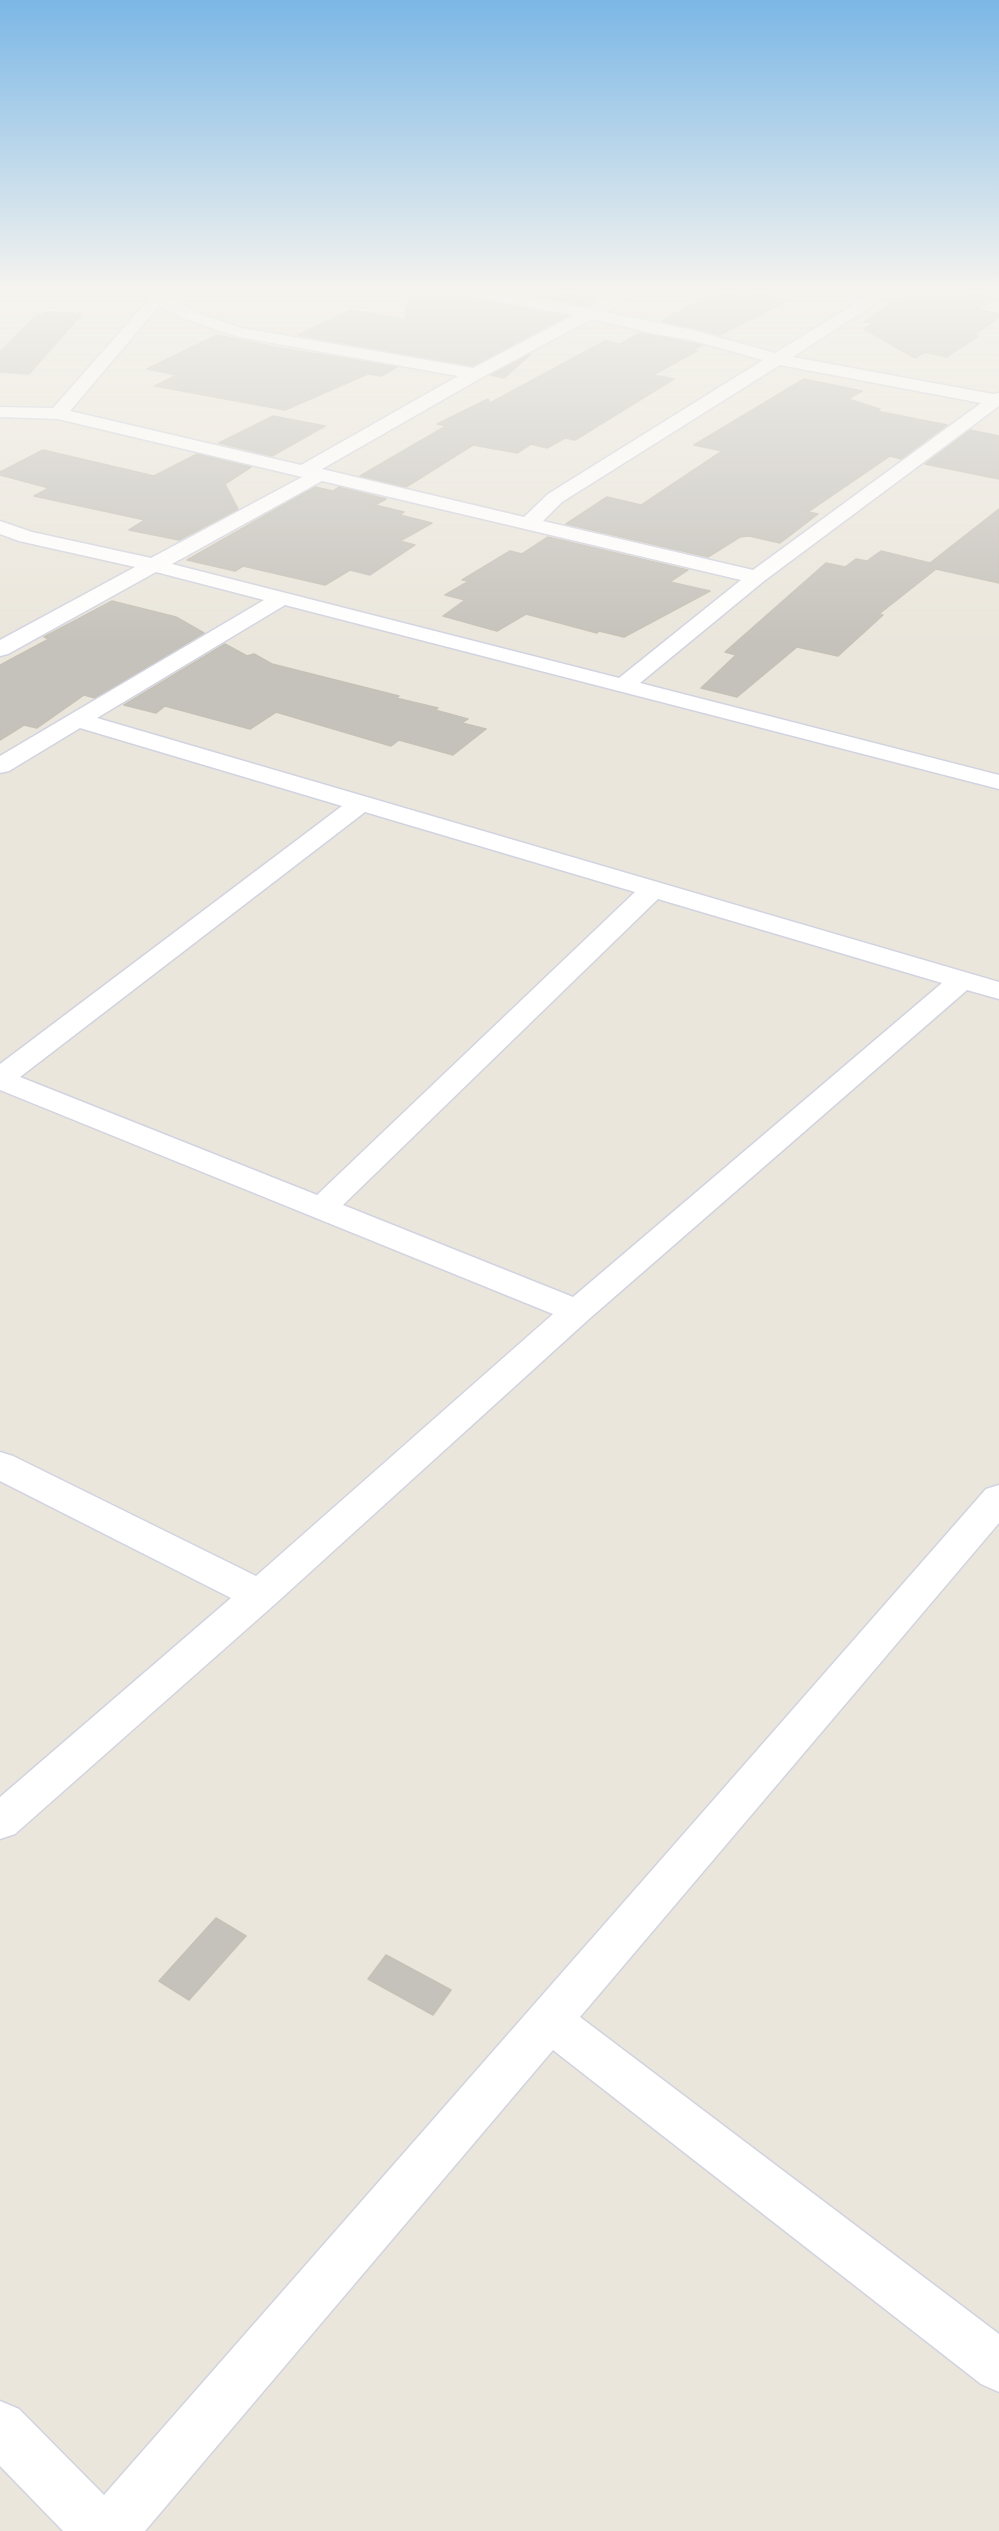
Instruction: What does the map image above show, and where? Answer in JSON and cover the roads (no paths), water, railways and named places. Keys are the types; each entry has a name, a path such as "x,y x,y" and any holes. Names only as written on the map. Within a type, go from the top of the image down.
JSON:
{"street":[{"path":"58,414 62,409"},
{"path":"0,649 153,565 417,409"},
{"path":"529,523 555,498 697,409"},
{"path":"623,686 757,577 983,409"},
{"path":"0,412 58,414 757,577"},
{"path":"0,527 26,537 153,565 999,782"},
{"path":"0,766 282,598"},
{"path":"78,720 999,991"},
{"path":"0,1078 361,803"},
{"path":"321,1209 653,889"},
{"path":"0,1822 260,1595 577,1311 962,980"},
{"path":"0,1078 577,1311"},
{"path":"0,1465 260,1595"},
{"path":"109,2531 999,1498"},
{"path":"549,2020 999,2366"},
{"path":"0,2428 101,2531"}]}
